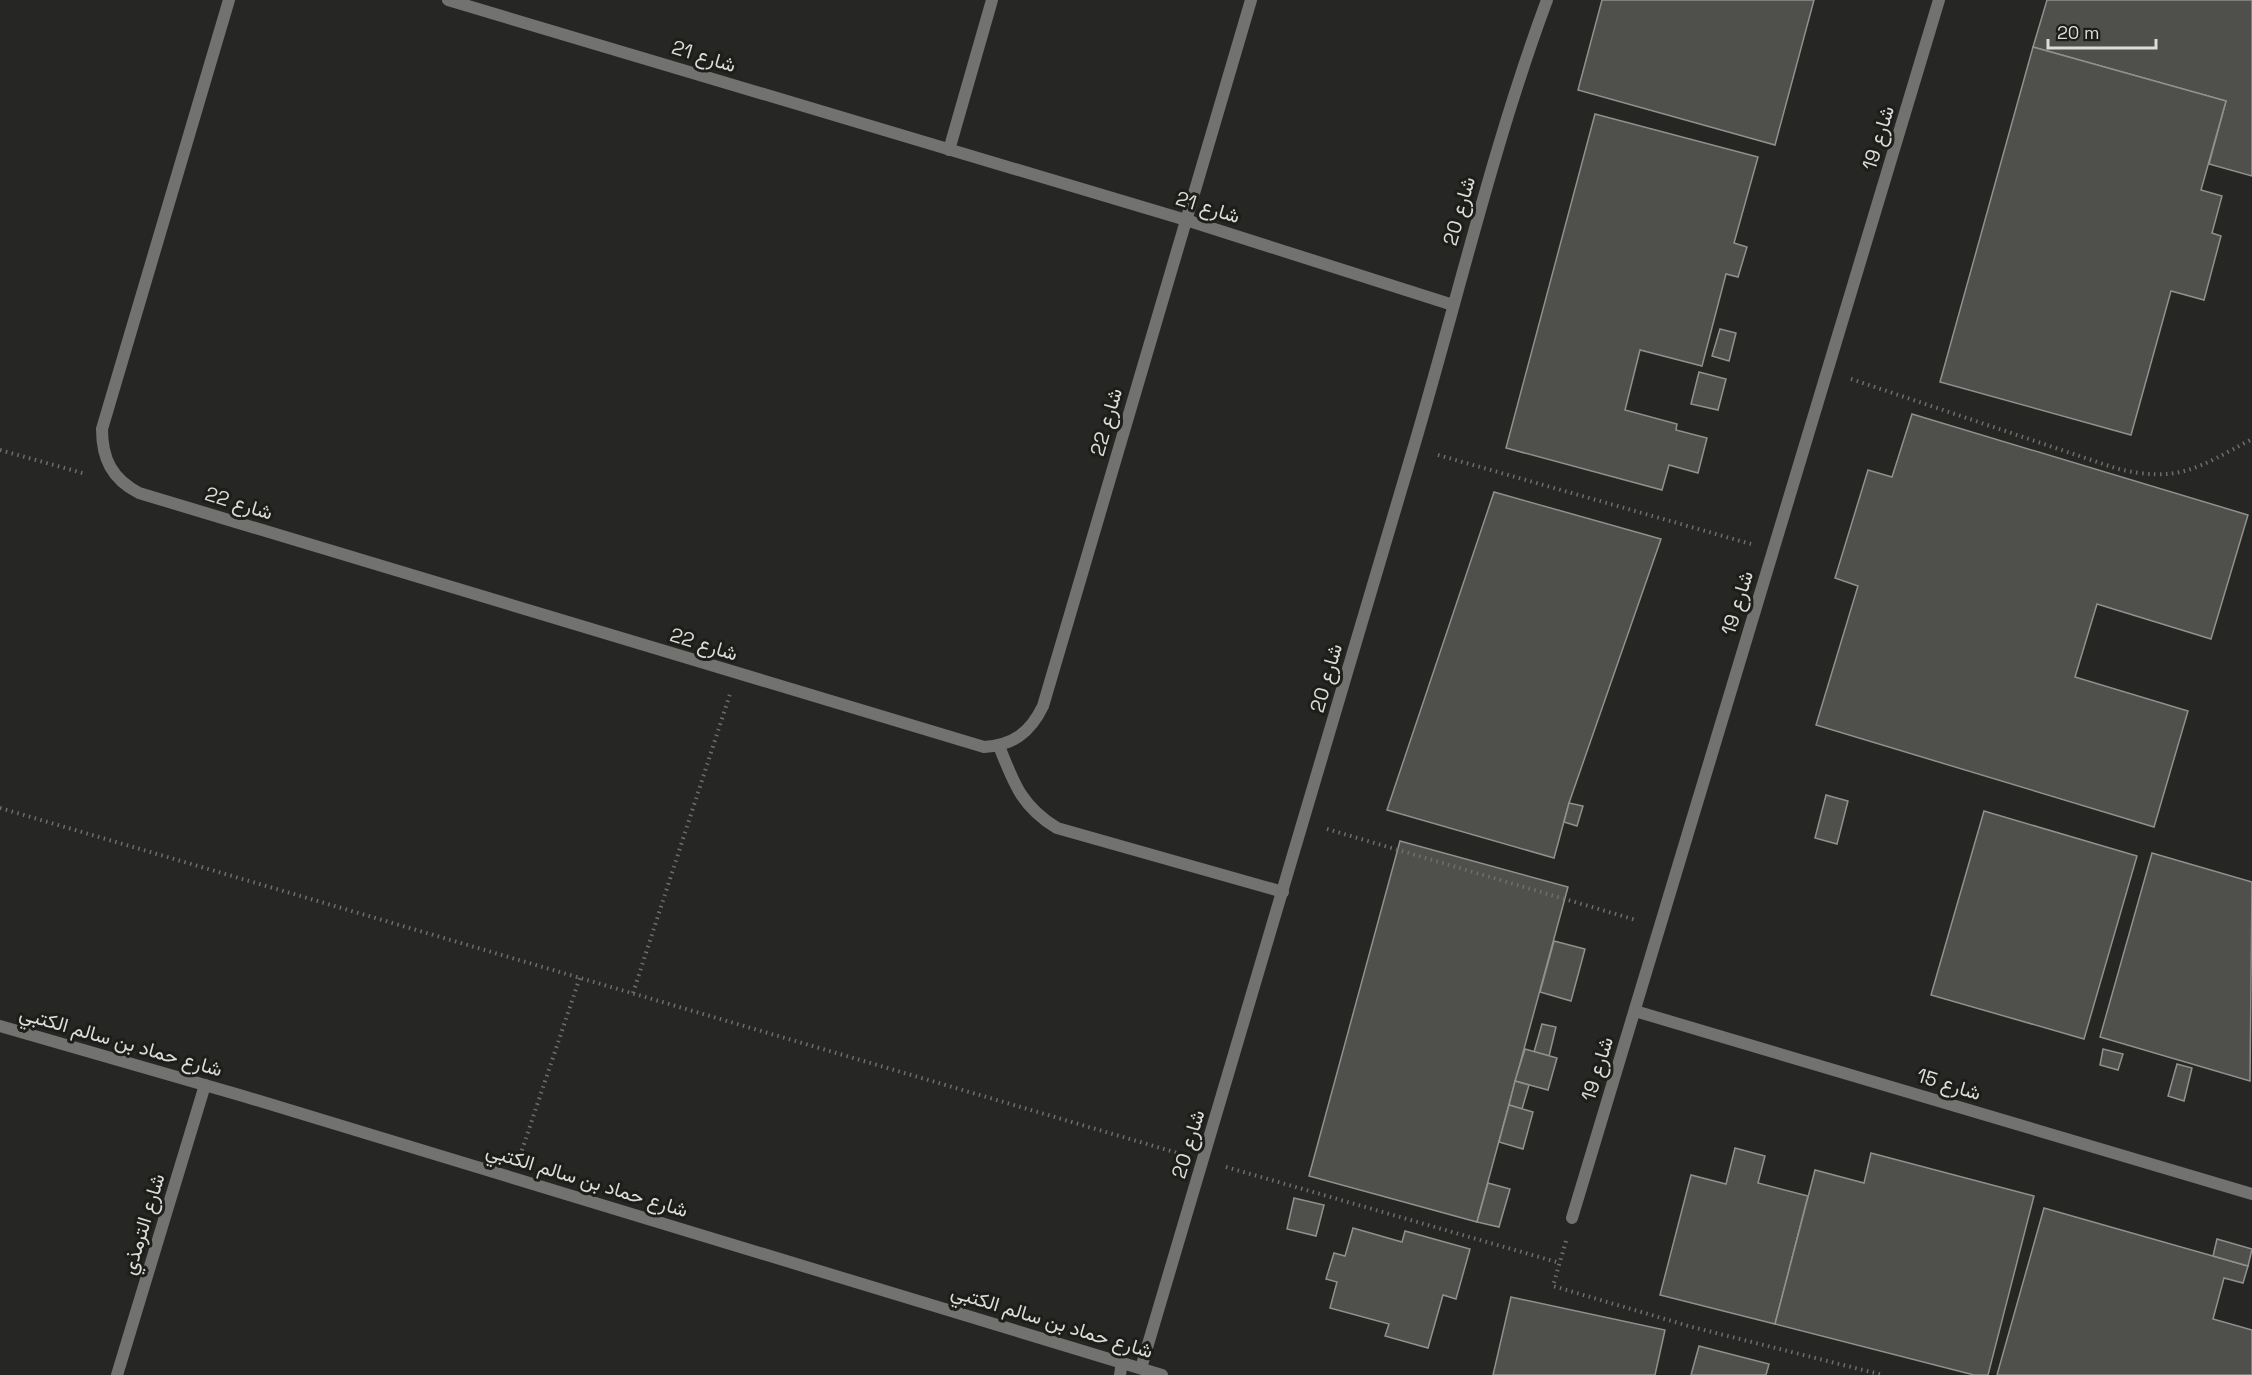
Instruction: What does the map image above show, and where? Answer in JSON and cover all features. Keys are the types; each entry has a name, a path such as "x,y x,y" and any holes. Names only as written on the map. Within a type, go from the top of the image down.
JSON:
{"street":[{"name":"شارع 22","path":"229,0 102,429 102,445 106,461 125,485 139,493 984,747 999,746 1014,741 1036,720 1043,706 1251,0"},
{"name":"شارع 21","path":"448,0 486,5 949,150 1186,220 1453,305"},
{"path":"949,150 992,0"},
{"name":"شارع 20","path":"1142,1368 1414,448 1514,91 1547,0"},
{"name":"شارع 19","path":"1572,1218 1940,0"},
{"path":"999,746 1014,784 1025,802 1039,817 1057,828 1283,892"},
{"name":"شارع 15","path":"1635,1011 2252,1194"},
{"name":"شارع حماد بن سالم الكتبي","path":"0,1026 205,1085 1162,1375"},
{"name":"شارع الترمذي","path":"117,1375 205,1085"},
{"path":"1120,1375 1122,1362"}],"path":[{"path":"1828,371 2115,468 2141,474 2167,475 2194,469 2252,439"},
{"path":"1414,448 1774,551"},
{"path":"0,450 125,485"},
{"path":"633,993 737,674"},
{"path":"0,808 1560,1263"},
{"path":"1304,822 1660,927"},
{"path":"512,1178 580,977"},
{"path":"1572,1218 1553,1286 1692,1328 1883,1375"}],"building":[{"path":"1602,0 1814,0 1775,145 1578,90"},
{"path":"2047,0 2252,0 2252,176 2209,164 2226,101 2033,47"},
{"path":"2033,47 2226,101 2201,190 2222,196 2212,233 2221,236 2204,300 2171,291 2131,435 1940,382"},
{"path":"1595,114 1758,157 1734,243 1747,247 1738,277 1726,274 1702,366 1640,350 1625,410 1677,424 1676,430 1707,438 1698,473 1669,465 1662,490 1506,448"},
{"path":"1720,329 1736,333 1729,361 1712,356"},
{"path":"1699,372 1726,379 1718,410 1691,404"},
{"path":"1912,414 2248,515 2211,639 2097,604 2075,677 2188,711 2154,827 1816,725 1858,586 1835,578 1868,470 1892,477"},
{"path":"1494,492 1661,539 1569,803 1554,858 1387,810"},
{"path":"1826,795 1848,801 1837,844 1815,838"},
{"path":"1569,803 1583,806 1577,826 1564,822"},
{"path":"1984,811 2137,856 2084,1039 1931,995"},
{"path":"1400,841 1568,887 1477,1222 1309,1176"},
{"path":"2152,853 2252,882 2250,1081 2100,1037"},
{"path":"1554,941 1585,949 1571,1001 1540,992"},
{"path":"1542,1024 1556,1027 1549,1056 1534,1052"},
{"path":"1525,1049 1557,1058 1548,1090 1515,1081"},
{"path":"2103,1049 2123,1054 2118,1070 2100,1065"},
{"path":"2177,1064 2192,1068 2184,1101 2168,1096"},
{"path":"1515,1081 1529,1085 1522,1109 1509,1105"},
{"path":"1509,1105 1533,1112 1523,1149 1499,1142"},
{"path":"1735,1148 1765,1156 1758,1183 1808,1196 1775,1324 1660,1295 1691,1175 1726,1184"},
{"path":"1871,1153 2034,1196 1988,1375 1974,1375 1775,1324 1815,1170 1864,1183"},
{"path":"1488,1183 1510,1189 1499,1227 1477,1222"},
{"path":"1294,1198 1324,1205 1316,1236 1287,1229"},
{"path":"2044,1208 2248,1266 2243,1283 2224,1278 2213,1319 2252,1330 2252,1375 1997,1375"},
{"path":"1353,1228 1402,1242 1405,1231 1470,1249 1456,1299 1443,1295 1428,1348 1385,1336 1389,1324 1330,1308 1337,1282 1326,1279 1334,1253 1345,1256"},
{"path":"2217,1239 2252,1249 2248,1266 2213,1256"},
{"path":"1511,1297 1665,1330 1655,1375 1493,1375"},
{"path":"1699,1346 1769,1364 1766,1375 1691,1375"}]}
